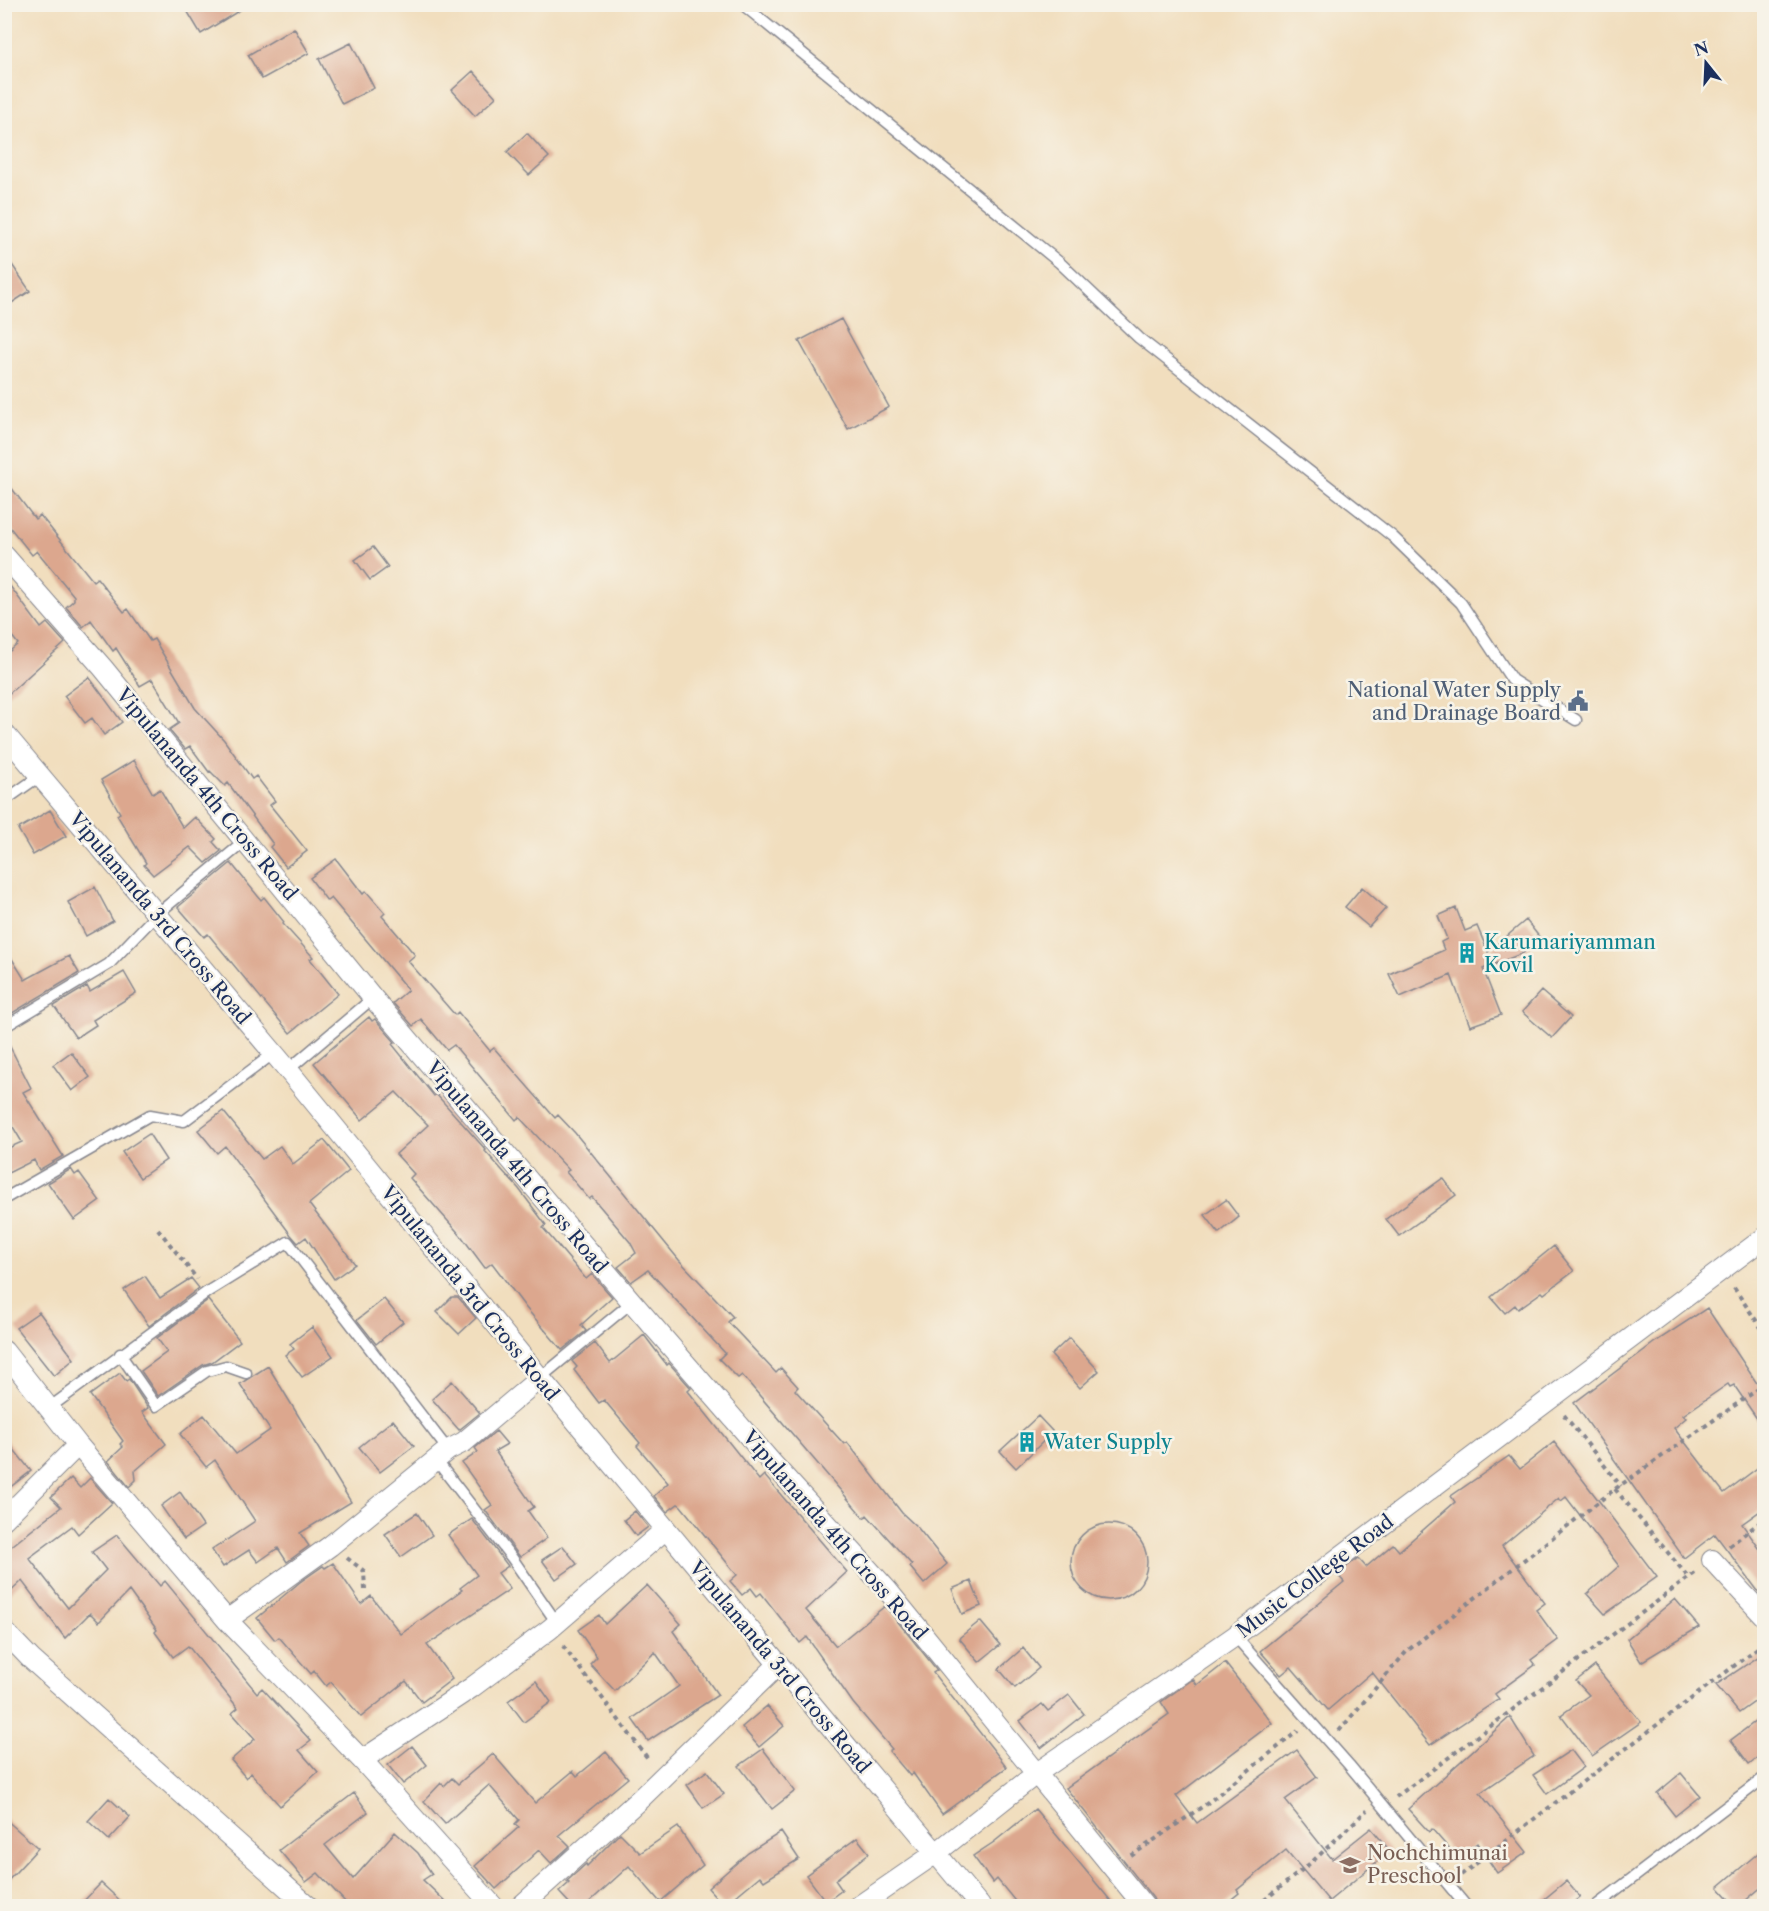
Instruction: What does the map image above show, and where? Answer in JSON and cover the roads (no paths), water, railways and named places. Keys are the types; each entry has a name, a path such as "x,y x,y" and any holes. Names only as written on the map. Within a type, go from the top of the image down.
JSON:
{"street":[{"name":"Vipulananda 4th Cross Road","path":"4,555 103,668 373,998 632,1302 772,1463 888,1591 1144,1906"},
{"name":"Vipulananda 3rd Cross Road","path":"4,733 274,1053 540,1378 980,1906"},
{"name":"Music College Road","path":"860,1906 936,1853 1037,1773 1235,1636 1764,1238"},
{"path":"4,1351 78,1445 227,1620 362,1760 493,1906"},
{"path":"227,1620 330,1545 442,1455 464,1442 540,1378"},
{"path":"4,1519 78,1445"},
{"path":"362,1760 471,1688 554,1626 666,1529"},
{"path":"1712,1560 1764,1616"},
{"path":"4,1631 31,1659 308,1906"},
{"path":"521,1906 662,1777 778,1665"}],"lane":[{"path":"742,4 1060,263 1139,338 1392,536 1461,603 1512,680 1576,720"},
{"path":"4,801 41,775"},
{"path":"4,1027 109,964 156,915 244,842"},
{"path":"288,1070 373,998"},
{"path":"4,1199 150,1115 184,1121 274,1053"},
{"path":"49,1408 207,1292 288,1242 442,1455 512,1558 554,1626"},
{"path":"540,1378 632,1302"},
{"path":"120,1354 156,1406 207,1371 225,1366 246,1373"},
{"path":"1235,1636 1381,1803 1466,1906"},
{"path":"1596,1906 1764,1778"}],"place":[{"name":"National Water Supply and Drainage Board","path":"1578,701"},
{"name":"Karumariyamman Kovil","path":"1467,953"},
{"name":"Water Supply","path":"1027,1442"},
{"name":"Nochchimunai Preschool","path":"1350,1865"}]}
